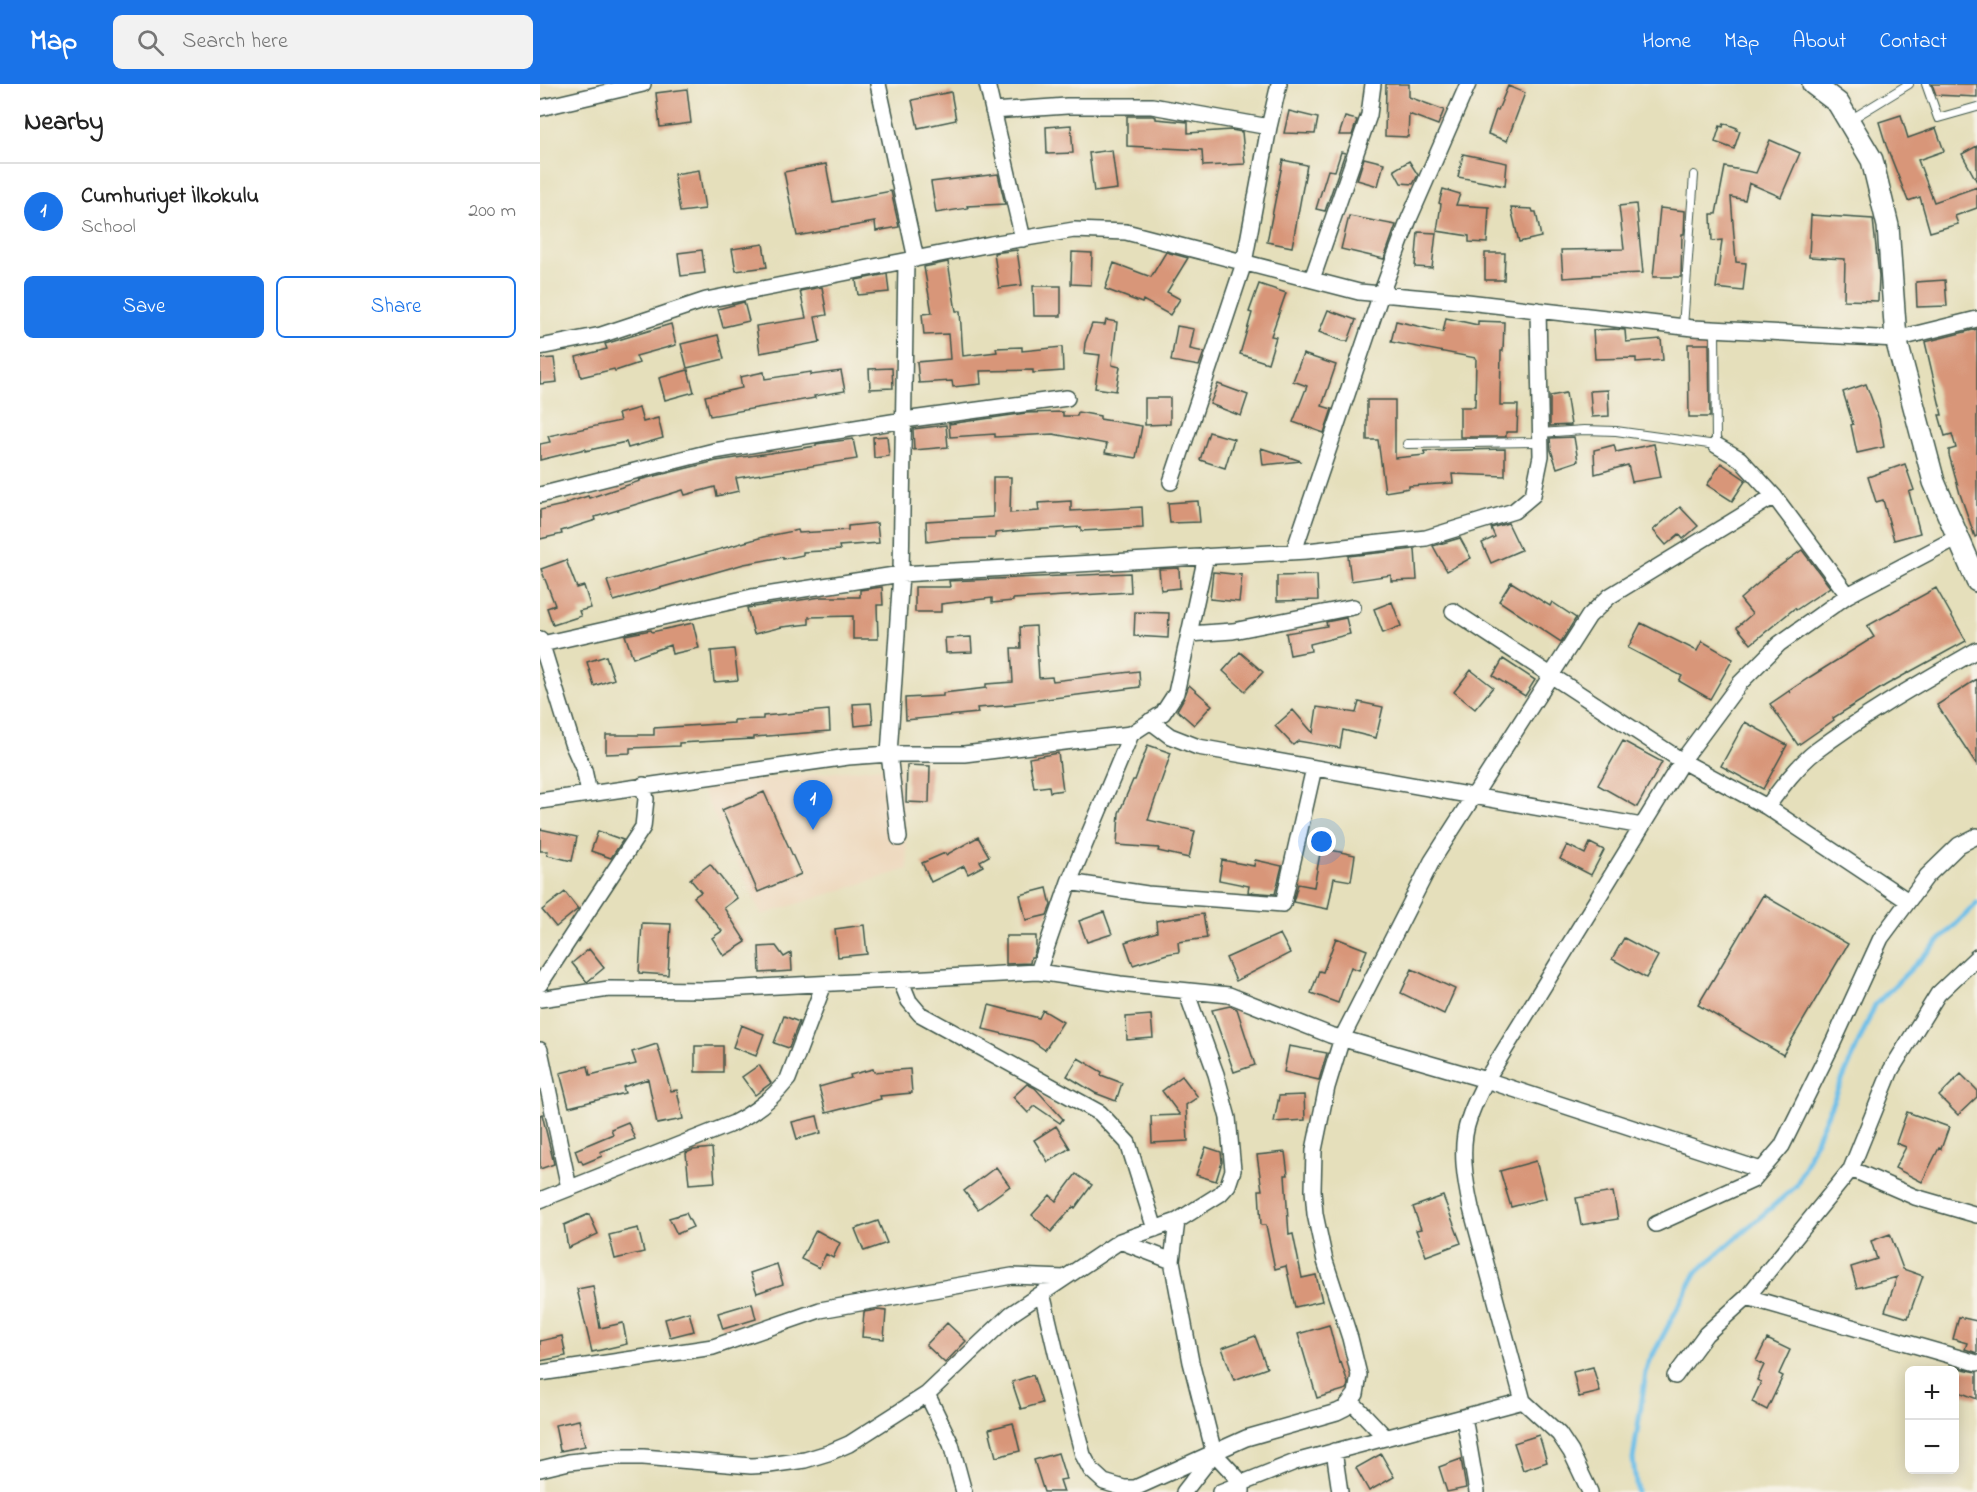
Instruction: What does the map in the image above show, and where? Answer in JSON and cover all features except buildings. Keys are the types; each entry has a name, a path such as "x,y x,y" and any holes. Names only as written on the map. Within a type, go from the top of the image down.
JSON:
{"street":[{"path":"540,108 643,84"},
{"path":"878,84 911,260 904,420 901,574 889,753 899,838"},
{"path":"987,84 1023,239"},
{"path":"1171,482 1244,263 1279,84"},
{"path":"1312,279 1369,115 1373,84"},
{"path":"1294,551 1409,219 1468,84"},
{"path":"1814,84 1838,103 1872,160 1888,226 1896,339 1934,482 1977,581"},
{"path":"993,111 1067,106 1152,106 1269,127"},
{"path":"540,347 601,335 706,300 1074,230 1126,232 1359,291 1683,327 1896,339 1977,319"},
{"path":"589,793 584,770 572,743 541,642 752,597 901,574 1294,551 1426,538 1514,511 1533,495 1541,456 1538,310"},
{"path":"540,495 714,451 904,420 1066,398"},
{"path":"1716,445 1740,459 1774,496 1848,595"},
{"path":"1042,1293 1083,1455 1097,1477 1114,1486 1135,1488 1246,1438 1337,1412 1351,1401 1359,1385 1359,1375 1319,1238 1313,1190 1317,1130 1342,1038 1432,861 1589,616 1610,596 1774,496"},
{"path":"1590,1492 1571,1452 1559,1434 1523,1401 1471,1208 1465,1177 1465,1140 1468,1120 1486,1080 1682,761 1740,683 1779,644 1848,595 1958,537"},
{"path":"540,801 848,757 889,753 964,754 1131,734 1163,713 1176,693 1206,556"},
{"path":"1189,634 1233,631 1353,607"},
{"path":"1453,611 1682,761 1767,807 1908,901"},
{"path":"1767,807 1778,791 1814,753 1891,700 1977,650"},
{"path":"1150,721 1170,736 1198,747 1642,826"},
{"path":"1038,972 1069,882 1131,734"},
{"path":"1069,882 1147,894 1283,904 1314,768"},
{"path":"540,984 643,827 646,799 643,785"},
{"path":"1656,1224 1753,1180 1782,1146 1881,938 1927,876 1959,845 1977,836"},
{"path":"1676,1376 1706,1334 1747,1297 1851,1169 1891,1070 1938,994 1977,957"},
{"path":"540,999 609,989 706,990 1038,972 1229,995 1342,1038 1486,1080 1761,1170"},
{"path":"900,979 909,1001 920,1014 1100,1113 1114,1126 1128,1143 1155,1228"},
{"path":"540,1200 734,1123 758,1109 788,1079 824,984"},
{"path":"540,1469 569,1462 617,1457 644,1457 751,1466 787,1463 816,1456 849,1443 927,1394 1011,1314 1042,1293 1120,1241 1177,1221 1220,1194 1228,1185 1233,1170 1225,1107 1216,1074 1186,991"},
{"path":"540,1050 569,1188"},
{"path":"1851,1169 1914,1197 1977,1215"},
{"path":"1177,1221 1172,1261 1191,1362 1214,1453 1242,1488"},
{"path":"1120,1241 1172,1261"},
{"path":"540,1373 713,1347 820,1310 1012,1276 1065,1278"},
{"path":"1747,1297 1977,1363"},
{"path":"927,1394 951,1443 964,1492"},
{"path":"1351,1401 1386,1438"},
{"path":"1220,1492 1242,1488 1295,1462 1523,1401"},
{"path":"1464,1417 1477,1492"},
{"path":"1334,1451 1340,1492"},
{"path":"1184,1492 1214,1453"}],"lane":[{"path":"1926,84 1938,118 1977,107"},
{"path":"1849,121 1905,85"},
{"path":"1683,327 1695,175"},
{"path":"1407,444 1540,438 1584,430 1616,431 1716,445 1715,329"}],"shaded area":[{"path":"900,765 908,869 762,915 702,790 711,785"}],"waterway":[{"path":"1637,1492 1633,1459 1647,1366 1696,1273 1796,1186 1875,1005 1977,903"}],"place":[{"name":"Cumhuriyet İlkokulu","path":"813,830"}]}
